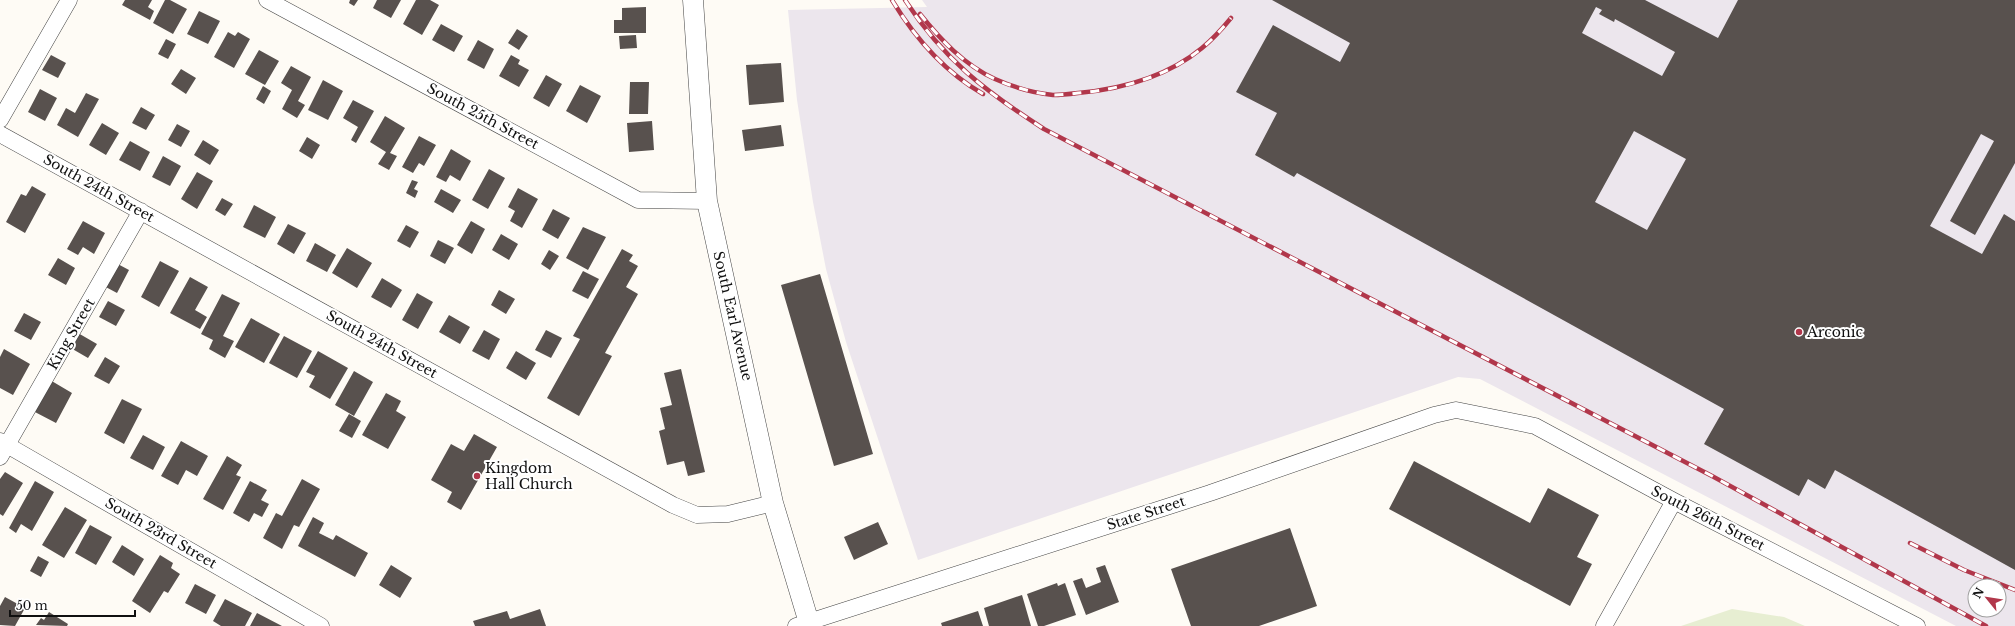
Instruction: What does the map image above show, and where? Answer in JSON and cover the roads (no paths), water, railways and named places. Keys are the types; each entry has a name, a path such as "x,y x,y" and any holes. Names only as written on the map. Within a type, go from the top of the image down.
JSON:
{"street":[{"path":"0,120 69,0"},
{"name":"South 25th Street","path":"267,0 638,200 707,201"},
{"name":"South Earl Avenue","path":"693,0 707,201 773,503 805,625"},
{"name":"South 24th Street","path":"0,134 673,505 697,515 728,514 773,503"},
{"name":"King Street","path":"2,448 141,211"},
{"name":"State Street","path":"805,625 1210,493 1434,415 1456,410 1497,417"},
{"name":"South 26th Street","path":"1497,417 1535,426 1674,501 1917,626"},
{"name":"South 23rd Street","path":"2,448 321,626"},
{"path":"1604,626 1674,501"}],"railway":[{"path":"892,0 911,28 932,53 956,75 983,94"},
{"path":"905,0 935,40 967,73 1003,101 1044,129 1712,476 1986,626"},
{"path":"920,14 953,51 984,73 1016,87 1038,93 1053,95 1095,91 1127,85 1159,74 1174,67 1202,48 1231,18"},
{"path":"1910,543 1964,570 2015,590"}],"place":[{"name":"Arconic","path":"1799,332"},
{"name":"Kingdom Hall Church","path":"477,476"}]}
